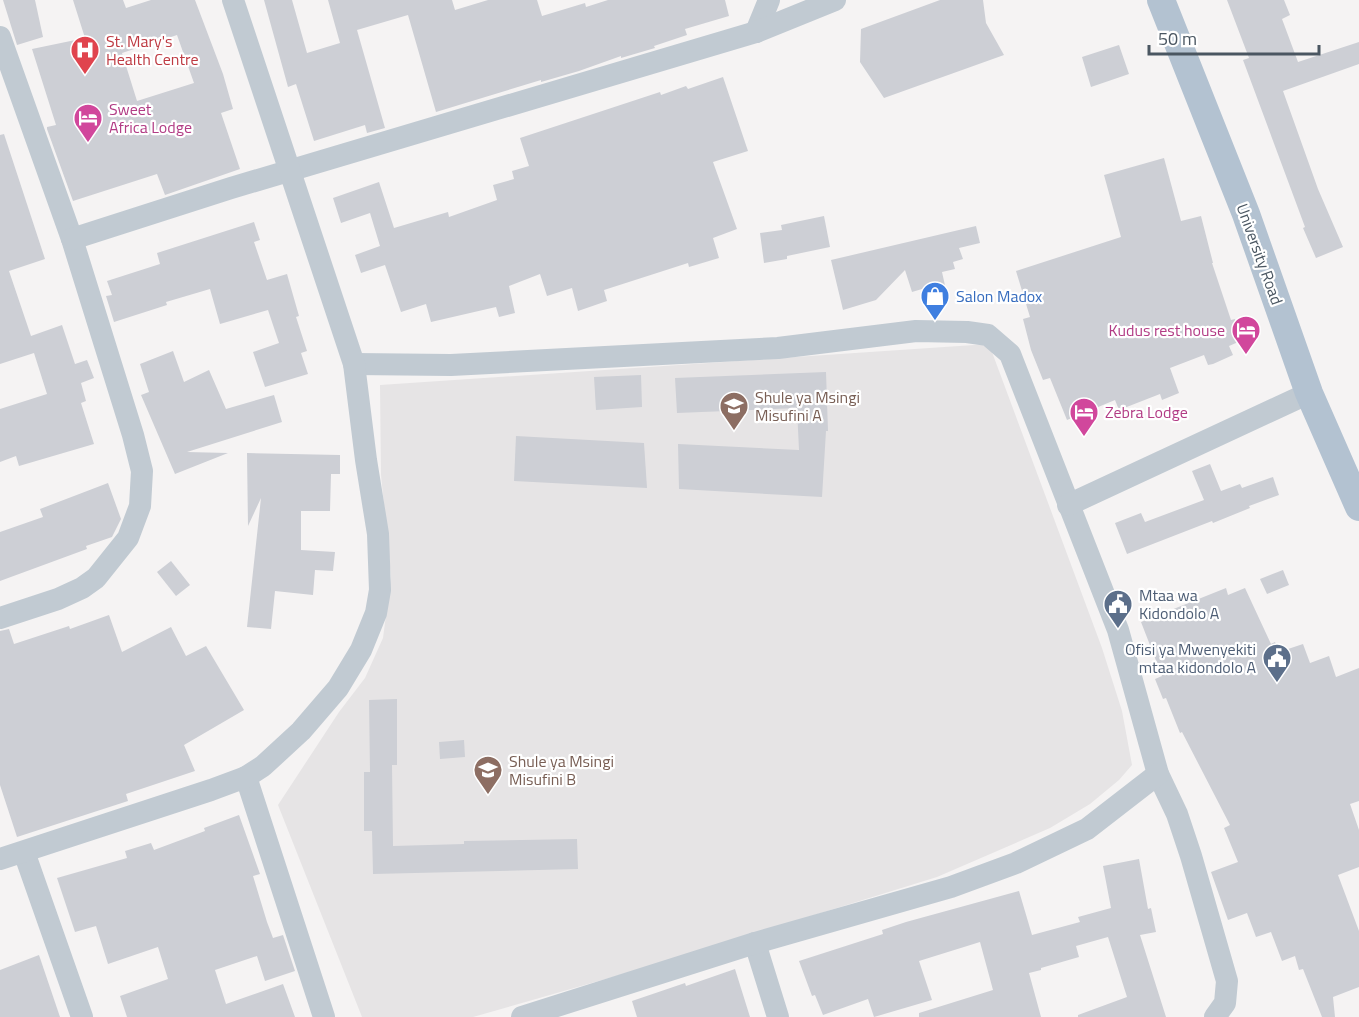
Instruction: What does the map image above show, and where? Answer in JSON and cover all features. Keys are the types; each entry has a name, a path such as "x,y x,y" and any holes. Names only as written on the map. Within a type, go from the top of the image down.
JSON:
{"main road":[{"name":"University Road","path":"1161,0 1246,214 1310,393 1359,507"}],"street":[{"path":"0,859 246,777 263,766 286,746 338,688 361,651 376,613 380,590 378,534 354,364 233,0"},
{"path":"756,32 770,0"},
{"path":"72,239 289,171 756,32 835,0"},
{"path":"0,37 72,239 142,471 140,506 128,538 96,578 82,588 58,599 0,618"},
{"path":"354,364 451,365 778,348 916,331 967,332 988,335 1010,354 1118,630 1158,774 1177,814 1227,981 1225,1003 1215,1017"},
{"path":"1068,505 1310,393"},
{"path":"522,1017 755,943 951,887 1016,863 1087,830 1158,774"},
{"path":"246,777 324,1017"},
{"path":"24,852 82,1017"},
{"path":"755,943 778,1017"}],"shaded area":[{"path":"989,344 1102,648 1122,711 1132,765 1119,780 1090,804 1050,828 937,877 637,970 473,1017 362,1017 278,805 339,712 365,678 383,638 391,577 381,475 380,385"}],"building":[{"path":"3,0 35,0 43,37 17,45"},
{"path":"73,0 123,0 126,8 151,0 195,0 223,74 233,109 221,113 240,169 165,195 157,174 73,201 47,129 47,127 56,125 32,49 85,38","holes":["177,35 194,83 137,101 122,53"]},
{"path":"264,0 292,0 307,53 340,43 328,0 452,0 455,10 488,0 537,0 542,16 585,3 586,7 608,0 725,0 729,16 685,29 687,35 654,46 655,48 621,58 621,56 579,71 541,82 541,80 436,112 408,15 357,30 385,128 367,133 365,125 314,141 296,84 288,87"},
{"path":"940,0 983,0 986,23 1004,55 884,98 860,62 861,29"},
{"path":"1227,0 1284,0 1290,15 1282,19 1298,62 1359,42 1359,64 1283,91 1318,189 1343,247 1316,258 1303,228 1305,227 1243,60 1249,58"},
{"path":"1119,45 1129,74 1091,87 1082,57"},
{"path":"723,77 748,151 713,162 737,229 713,238 719,258 689,267 688,263 604,290 607,301 578,311 572,288 547,296 540,274 509,286 515,313 499,317 496,307 431,322 426,304 401,312 385,265 361,273 355,255 380,246 370,213 341,223 333,198 379,182 394,228 448,212 449,217 497,200 493,185 514,179 512,171 529,166 520,138 660,92 661,95 686,86 688,89"},
{"path":"4,134 45,259 9,271 31,336 62,325 75,364 87,360 94,378 81,383 86,401 81,403 94,444 19,466 16,456 0,462 0,409 47,394 34,353 0,364 0,135"},
{"path":"1164,158 1181,221 1201,216 1212,263 1231,320 1235,319 1243,340 1229,346 1233,355 1213,364 1208,365 1204,355 1170,368 1179,393 1162,400 1160,394 1119,410 1115,400 1067,420 1050,378 1043,380 1031,350 1023,319 1030,317 1016,271 1121,237 1104,175"},
{"path":"824,216 830,247 764,263 760,233 782,230 781,225"},
{"path":"254,222 260,240 254,242 267,280 287,274 299,316 296,317 307,351 301,353 308,374 265,387 253,352 279,343 268,310 220,324 210,289 166,302 167,305 114,322 106,296 112,295 107,281 160,264 157,253"},
{"path":"976,226 980,243 959,248 963,259 953,262 955,269 942,272 946,290 924,297 922,289 912,292 905,270 876,300 843,310 831,260"},
{"path":"173,351 184,382 209,370 226,409 274,395 282,422 187,452 228,453 175,474 141,395 149,392 140,364"},
{"path":"826,372 828,431 826,431 822,497 679,489 678,444 799,450 797,408 677,413 675,378"},
{"path":"641,375 642,407 596,410 594,377"},
{"path":"516,436 644,443 647,488 514,481"},
{"path":"247,453 340,455 340,474 331,474 330,511 301,511 301,550 335,552 333,571 315,570 313,595 275,591 271,629 247,627 261,498 248,526"},
{"path":"1210,464 1221,491 1240,484 1242,488 1273,477 1279,495 1213,523 1212,521 1127,554 1115,523 1141,513 1145,522 1204,500 1192,471"},
{"path":"108,483 121,519 112,537 86,546 87,549 0,581 0,532 43,517 40,509"},
{"path":"171,561 190,585 176,596 157,572"},
{"path":"1283,570 1289,585 1267,594 1260,579"},
{"path":"1226,588 1228,595 1245,588 1271,644 1275,642 1279,652 1303,644 1310,663 1329,656 1336,677 1359,668 1359,801 1350,804 1359,830 1359,867 1338,875 1359,931 1359,987 1333,997 1335,1017 1322,1017 1303,969 1299,970 1295,956 1282,961 1271,932 1256,937 1247,913 1228,920 1211,872 1238,862 1224,828 1230,825 1182,732 1180,733 1166,698 1163,699 1155,679 1162,676 1141,622"},
{"path":"109,615 122,652 171,627 186,656 206,646 244,710 184,745 195,771 126,794 128,801 17,837 0,785 0,631 9,629 14,644 69,626 70,629"},
{"path":"397,699 397,765 392,765 393,846 464,844 464,841 577,839 578,869 373,874 372,831 364,831 364,772 370,772 369,700"},
{"path":"464,740 465,757 440,759 439,742"},
{"path":"239,815 260,874 253,876 267,922 273,938 283,935 295,971 265,981 257,956 215,970 226,1004 283,984 295,1017 127,1017 120,996 168,979 158,947 108,964 96,926 75,932 57,878 127,858 125,851 151,843 154,850 205,831 204,828"},
{"path":"1139,859 1148,909 1151,908 1156,932 1140,935 1166,1017 1078,1017 1078,1015 1127,997 1108,937 1076,946 1079,957 1029,973 1041,1017 919,1017 919,1013 993,990 980,942 919,961 932,1000 874,1017 868,999 823,1015 815,995 812,996 799,961 883,934 882,930 906,922 1019,891 1032,935 1080,922 1078,917 1111,908 1103,866"},
{"path":"39,955 60,1017 0,1017 0,970"},
{"path":"735,969 750,1017 637,1017 632,1001"}],"place":[{"name":"St. Mary's Health Centre","path":"85,76"},
{"name":"Sweet Africa Lodge","path":"88,144"},
{"name":"Salon Madox","path":"935,322"},
{"name":"Kudus rest house","path":"1246,356"},
{"name":"Shule ya Msingi Misufini A","path":"734,432"},
{"name":"Zebra Lodge","path":"1084,438"},
{"name":"Mtaa wa Kidondolo A","path":"1118,630"},
{"name":"Ofisi ya Mwenyekiti mtaa kidondolo A","path":"1277,684"},
{"name":"Shule ya Msingi Misufini B","path":"488,796"}]}
